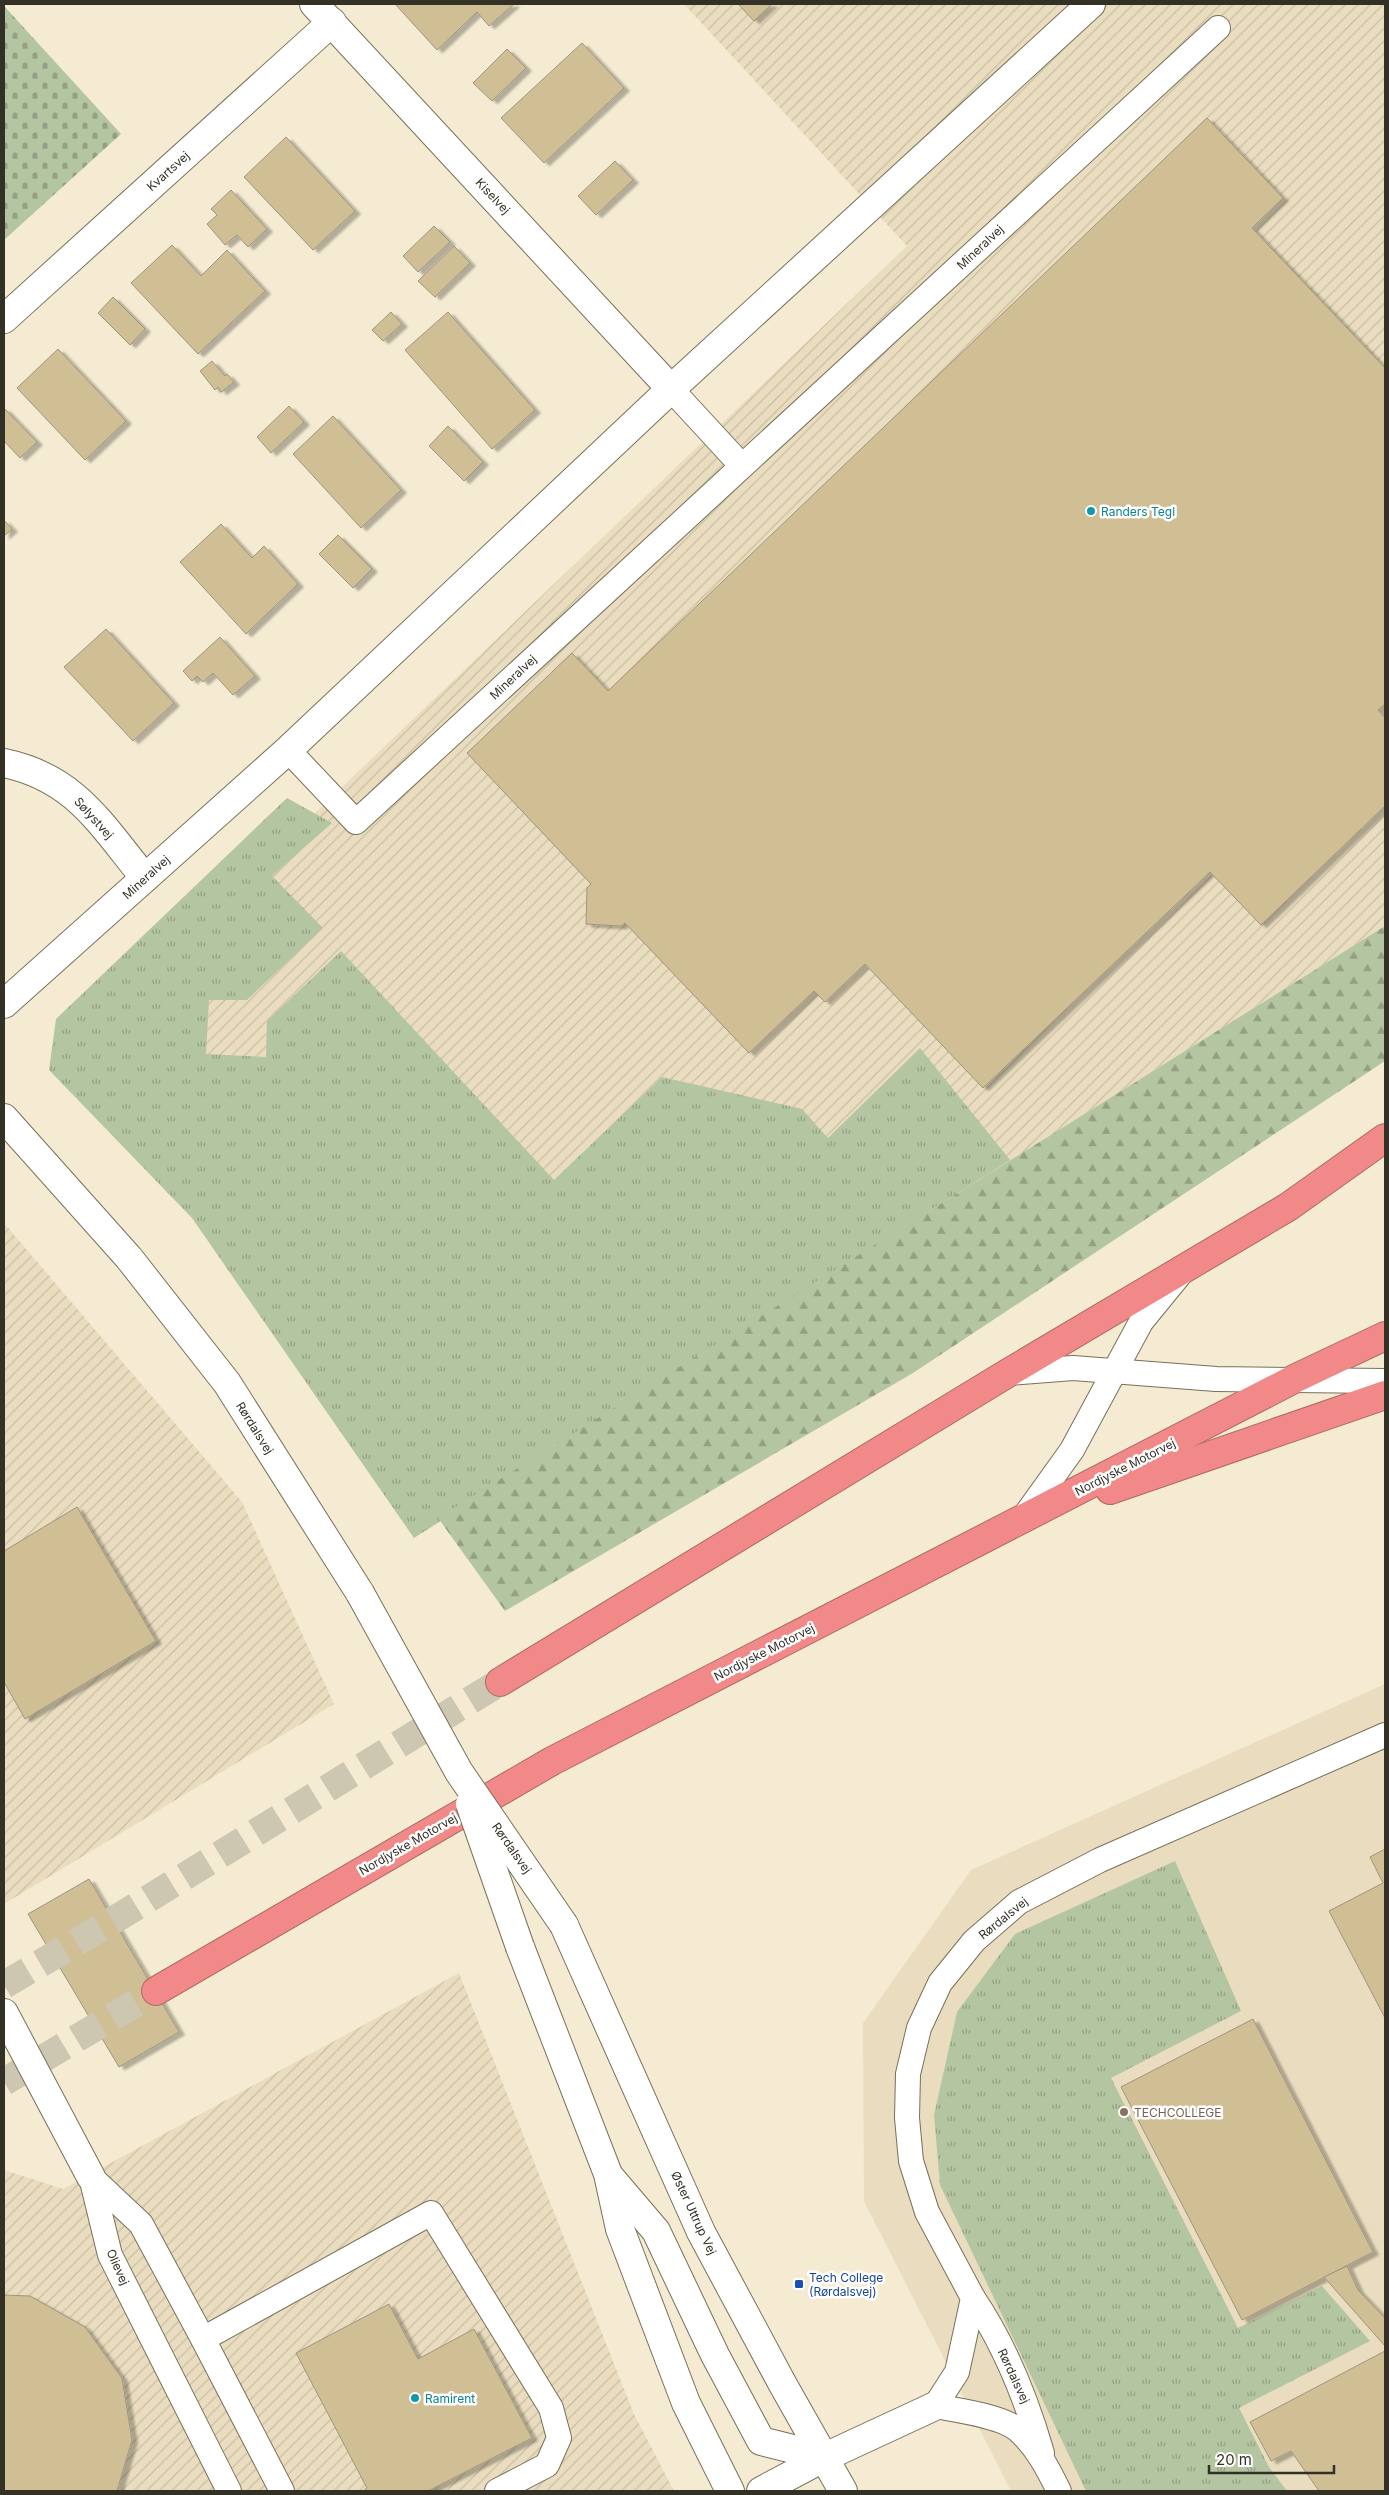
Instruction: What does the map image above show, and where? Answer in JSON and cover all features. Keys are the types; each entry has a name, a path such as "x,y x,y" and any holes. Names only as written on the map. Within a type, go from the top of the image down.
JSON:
{"highway":[{"path":"1288,1207 1385,1138"},
{"path":"500,1682 1187,1266 1288,1207 1385,1155"},
{"name":"Nordjyske Motorvej","path":"156,1991 552,1761 1296,1378 1385,1336"},
{"path":"1021,1521 1385,1395"}],"street":[{"name":"Mineralvej","path":"4,1004 288,750 671,389 1091,4"},
{"name":"Kiselvej","path":"323,13 671,389"},
{"name":"Kvartsvej","path":"4,319 323,13"},
{"name":"Sølystvej","path":"4,762 23,767 54,780 80,800 145,878"},
{"name":"Rørdalsvej","path":"4,1118 129,1258 227,1383 360,1593 459,1772 564,1925"},
{"name":"Rørdalsvej","path":"459,1772 520,1947 608,2174"},
{"name":"Øster Uttrup Vej","path":"564,1925 702,2232 782,2383 843,2491"},
{"name":"Olievej","path":"6,2024 91,2177"},
{"path":"608,2174 656,2231 715,2355 761,2442 825,2457"},
{"path":"608,2174 620,2229 686,2402 730,2491"},
{"path":"761,2491 825,2457 935,2406"}],"lane":[{"name":"Mineralvej","path":"288,750 356,822 1218,28"},
{"path":"671,389 742,466"},
{"path":"1021,1521 1072,1450 1142,1322 1187,1266"},
{"path":"1008,1373 1073,1368 1216,1379 1296,1378 1385,1381"},
{"name":"Rørdalsvej","path":"1059,2491 1043,2460 1029,2408 991,2324 973,2298 927,2212 911,2161 907,2118 908,2074 920,2028 940,1983 974,1941 1019,1902 1100,1860 1385,1735"},
{"path":"91,2177 141,2224 203,2338 282,2491"},
{"name":"Olievej","path":"91,2177 110,2255 229,2491"},
{"path":"203,2338 431,2214 552,2408 559,2438 547,2464 497,2491"},
{"path":"935,2406 957,2372 973,2298"},
{"name":"Rørdalsvej","path":"935,2406 979,2414 1016,2428 1043,2460"}],"shaded area":[{"path":"684,4 1385,4 1385,926 438,1518 87,1061 294,833 907,246"},
{"path":"4,1223 242,1502 334,1704 4,1904"},
{"name":"TECHCOLLEGE","path":"1385,1684 1385,2491 1011,2491 864,2201 863,2023 971,1870"},
{"path":"459,1973 634,2414 674,2491 4,2491 4,2170 63,2189"}],"green space":[{"path":"4,6 121,134 4,240"},
{"path":"287,798 332,823 272,876 323,928 247,1000 209,1000 206,1054 266,1057 267,1021 341,951 554,1180 662,1077 802,1109 828,1138 920,1048 1010,1160 414,1538 192,1218 49,1070 56,1019"},
{"path":"1385,926 1385,1061 913,1373 505,1611 438,1518"},
{"path":"1175,1861 1241,2011 1111,2078 1238,2328 1322,2286 1370,2341 1239,2408 1269,2467 1287,2491 1086,2491 940,2185 934,2115 957,2012 1015,1934"}],"building":[{"path":"395,4 514,4 489,26 477,12 437,50"},
{"path":"738,4 772,4 754,21"},
{"path":"582,43 624,88 544,163 501,118"},
{"path":"507,49 526,68 492,101 473,83"},
{"name":"Randers Tegl","path":"1207,118 1283,198 1252,228 1385,368 1385,704 1378,710 1385,718 1385,806 1261,925 1210,872 983,1088 865,964 825,1002 814,991 749,1053 625,923 621,926 586,924 587,888 591,884 467,753 572,653 608,691"},
{"path":"286,137 355,211 313,250 244,177"},
{"path":"615,161 633,180 596,215 578,196"},
{"path":"231,190 267,229 248,247 237,235 225,245 207,224 217,215 211,209"},
{"path":"434,226 450,242 418,272 403,256"},
{"path":"172,245 201,276 227,250 265,291 198,354 131,283"},
{"path":"454,246 470,263 435,297 418,281"},
{"path":"113,297 145,329 130,345 98,313"},
{"path":"391,312 402,324 383,341 372,330"},
{"path":"448,312 535,410 492,449 405,350"},
{"path":"58,349 126,421 85,460 17,388"},
{"path":"212,361 225,376 227,374 234,382 221,392 218,387 215,390 200,371"},
{"path":"289,406 304,422 271,453 257,437"},
{"path":"4,408 37,442 20,458 4,441"},
{"path":"333,416 401,490 361,528 293,454"},
{"path":"448,426 483,462 464,481 429,446"},
{"path":"4,520 12,529 4,536"},
{"path":"221,524 252,558 264,546 298,584 246,634 180,562"},
{"path":"338,535 372,569 353,588 319,554"},
{"path":"106,629 174,703 133,741 64,667"},
{"path":"220,637 255,676 233,695 213,673 203,682 197,676 192,681 183,671"},
{"path":"77,1507 156,1641 25,1719 4,1682 4,1551"},
{"path":"1385,1849 1385,2018 1329,1911 1383,1883 1370,1857"},
{"path":"89,1879 179,2032 119,2067 28,1914"},
{"path":"1253,2019 1373,2252 1242,2320 1121,2087"},
{"path":"1347,2266 1358,2290 1385,2318 1385,2346 1324,2277"},
{"path":"4,2295 30,2296 85,2327 122,2378 132,2440 117,2491 4,2491"},
{"name":"Ramirent","path":"389,2304 418,2359 474,2329 532,2438 428,2491 363,2491 367,2488 296,2353"},
{"path":"1385,2351 1385,2491 1319,2491 1291,2451 1271,2461 1250,2422"}],"tunnel":[{"path":"4,1985 114,1920 500,1682"},
{"path":"4,2082 156,1991"}],"place":[{"name":"Randers Tegl","path":"1091,511"},
{"name":"TECHCOLLEGE","path":"1124,2112"},
{"name":"Tech College (Rørdalsvej)","path":"799,2284"},
{"name":"Ramirent","path":"415,2398"}]}
